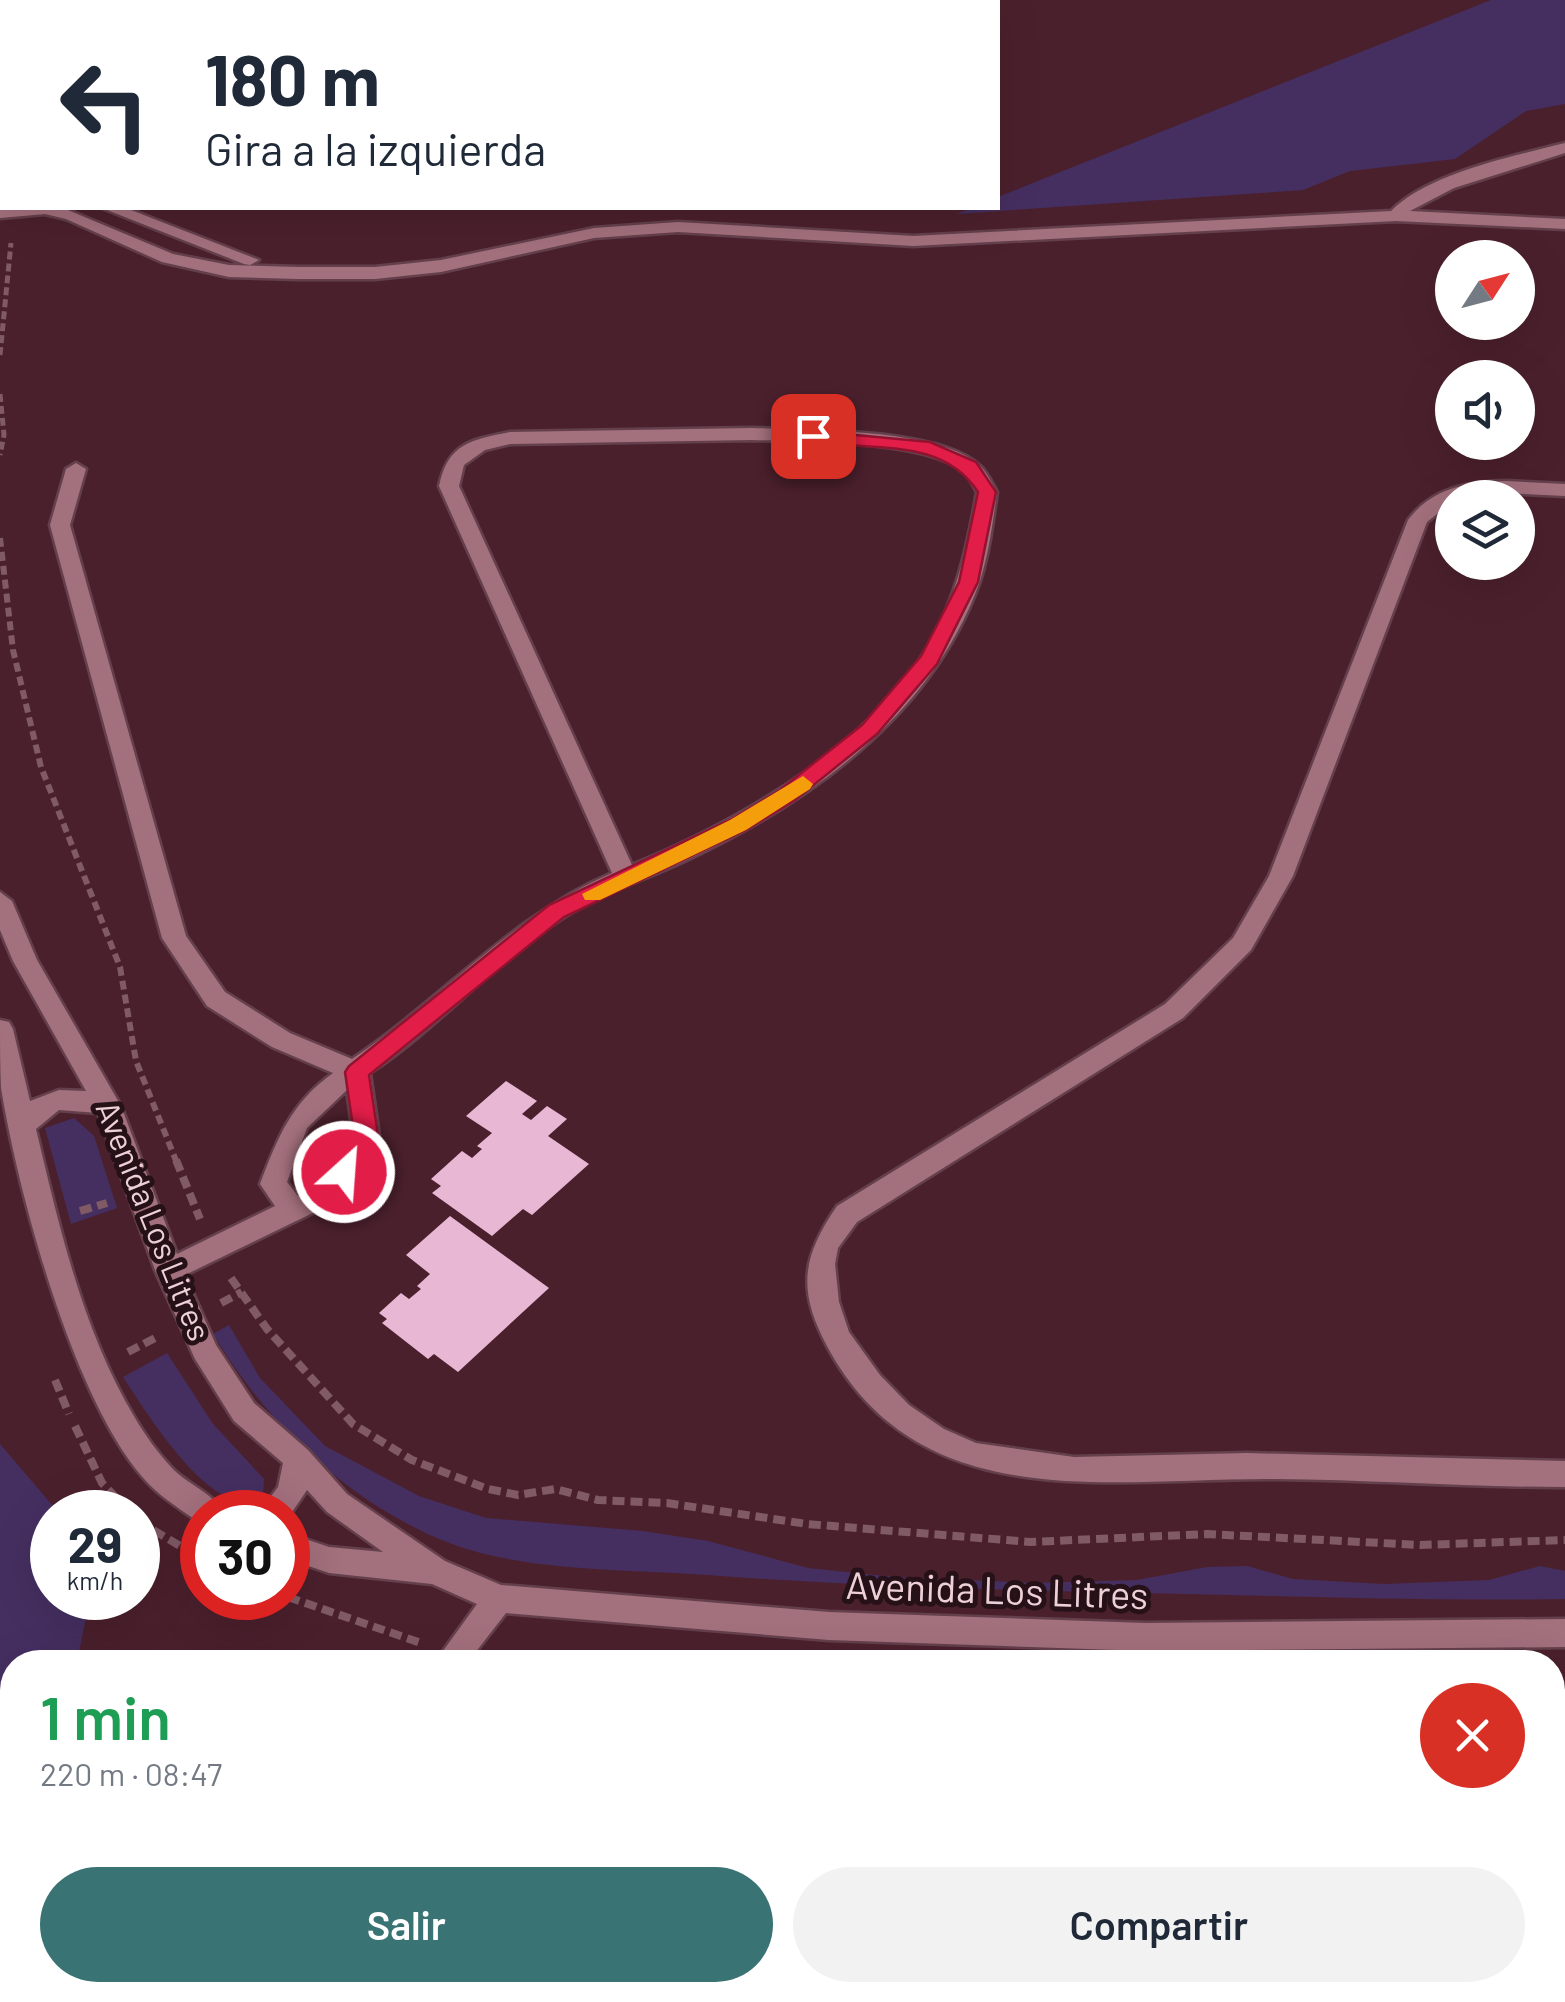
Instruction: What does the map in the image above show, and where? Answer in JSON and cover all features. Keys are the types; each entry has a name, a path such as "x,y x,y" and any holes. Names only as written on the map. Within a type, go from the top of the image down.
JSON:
{"street":[{"path":"1396,216 1401,207 1432,192 1565,148"},
{"path":"56,210 168,258 229,271 298,273 441,266 594,233 678,227 913,242 1396,216 1565,224"},
{"path":"116,210 220,252 298,273"},
{"path":"657,210 678,227"},
{"path":"291,1208 274,1184 296,1124 308,1108 556,911 627,878 738,825 787,795 831,763 902,695 952,620 968,582 987,492 970,466 924,446 847,436 510,438 478,445 454,463 449,486 627,878"},
{"path":"76,469 60,525 174,938 216,1000 280,1040 357,1072"},
{"path":"1565,490 1466,489 1437,501 1418,520 1281,876 1242,944 1212,978 1132,1040 1066,1075 847,1214 824,1251 824,1298 834,1326 870,1389 915,1430 976,1456 1076,1470 1359,1467 1481,1475 1565,1474"},
{"name":"Avenida Los Litres","path":"2,917 108,1106 205,1351 244,1412 298,1459 337,1502 434,1571 499,1599 829,1626 1146,1637 1565,1633"},
{"path":"0,1029 47,1222 93,1369 135,1440 180,1496"},
{"path":"170,1270 322,1196 366,1135 357,1072"},
{"path":"22,1130 29,1115 49,1100 74,1097 108,1106"},
{"path":"292,1490 298,1459"},
{"name":"Avenida Los Litres","path":"310,1554 329,1560 434,1571"},
{"path":"459,1650 499,1599"}],"path":[{"path":"0,354 7,212"},
{"path":"0,394 4,435 0,455"},
{"path":"0,538 13,650 41,767 120,966 136,1061 212,1252 267,1329 353,1424 412,1460 488,1489 518,1495 555,1489 598,1500 667,1503 806,1524 1030,1542 1208,1534 1420,1545 1565,1540"},
{"path":"47,1222 184,1178"},
{"path":"56,1384 242,1292"},
{"path":"310,1604 432,1650"}],"shaded area":[{"path":"1491,0 1565,0 1565,104 1526,111 1455,159 1350,171 1303,190 956,214 967,210 1000,210 1000,196"},
{"path":"74,1118 94,1136 117,1208 71,1224 45,1128"},
{"path":"229,1325 260,1378 325,1446 419,1496 486,1518 643,1531 708,1541 808,1568 895,1577 1034,1583 1137,1580 1207,1567 1247,1566 1293,1579 1384,1584 1489,1580 1540,1566 1565,1571 1565,1599 954,1588 584,1568 515,1560 452,1544 415,1528 346,1485 286,1431 235,1368 213,1334"},
{"path":"167,1353 213,1424 264,1479 263,1490 216,1490 204,1481 164,1437 123,1377"},
{"path":"0,1444 39,1490 30,1490 30,1620 86,1620 79,1650 0,1650"}],"building":[{"path":"506,1081 537,1101 522,1114 531,1120 547,1106 567,1119 548,1136 589,1164 532,1215 523,1209 492,1236 432,1193 441,1186 431,1179 462,1151 472,1158 482,1149 477,1146 492,1133 466,1116"},
{"path":"450,1216 549,1288 458,1372 434,1354 428,1359 382,1323 387,1319 379,1313 401,1293 409,1299 421,1289 417,1286 430,1274 406,1255"}],"slow traffic":[{"path":"593,894 738,825 803,784"}],"route":[{"path":"344,1172 366,1135 357,1072 556,911 738,825 787,795 869,730 930,659 968,582 987,492 970,466 924,446 847,436 813,436"}]}
